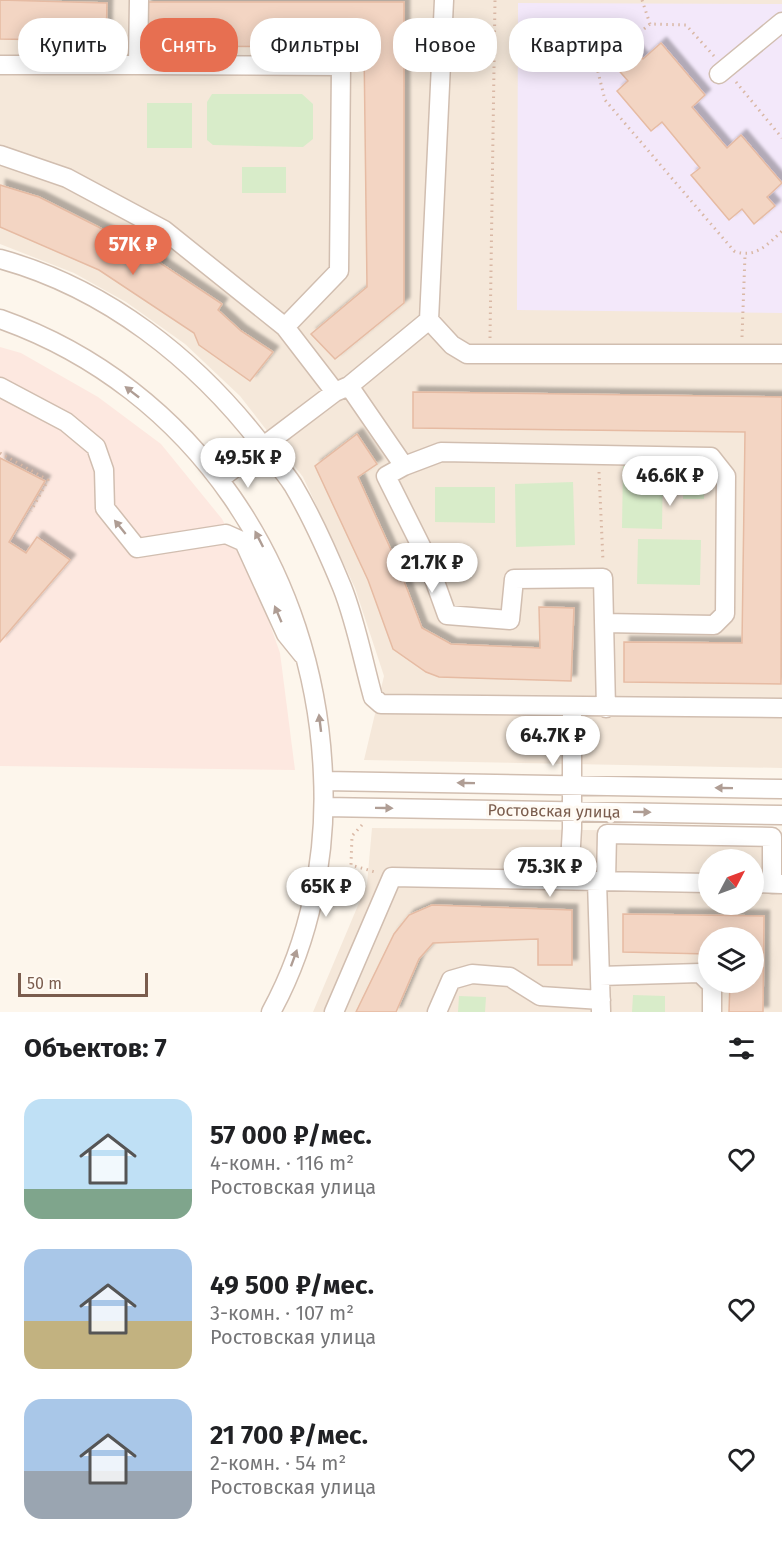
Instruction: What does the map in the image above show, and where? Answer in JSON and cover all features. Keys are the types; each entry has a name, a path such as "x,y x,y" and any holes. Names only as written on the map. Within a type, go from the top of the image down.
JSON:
{"street":[{"path":"138,65 139,0"},
{"path":"444,0 429,321 452,345 467,354 782,354"},
{"path":"722,71 782,22"},
{"path":"0,65 341,66 339,271 285,327"},
{"path":"0,155 67,178 164,230 285,327 342,389 404,466"},
{"path":"0,259 85,294 158,339 188,363 227,401 292,484 320,537 343,590 373,697 381,704 572,708 782,708"},
{"path":"0,319 24,328 80,356 131,391 178,432 219,479 255,531 284,588 309,664 317,702 325,807 320,858 310,910 294,960 271,1012"},
{"path":"219,479 342,389 429,321"},
{"path":"0,387 66,423 96,447 104,470 105,508 137,548 226,534 244,542 286,634 309,664"},
{"path":"604,623 714,625 725,614 726,476 711,457 598,453 441,452 404,466 386,476 425,554 447,615 510,620 514,579 603,578 604,623 606,708"},
{"path":"569,880 573,785 572,708"},
{"name":"Ростовская улица","path":"324,781 782,789"},
{"name":"Ростовская улица","path":"325,807 782,814"},
{"path":"437,1012 451,980 472,974 510,977 540,1004 601,1006 602,881 607,834 772,837 777,884"},
{"path":"334,1012 392,877 698,883"},
{"path":"600,976 698,973"},
{"path":"712,993 712,1012"}],"path":[{"path":"490,330 495,0"},
{"path":"642,0 650,24"},
{"path":"782,138 722,71 686,24 650,24 597,68 605,99 734,251 745,255 761,250 782,231"},
{"path":"742,354 745,255"},
{"path":"0,453 48,480 31,511"},
{"path":"598,453 603,578"},
{"path":"362,825 352,836 351,865 392,877"}],"shaded area":[{"path":"0,0 782,0 782,768 364,760 384,676 355,588 303,477 240,396 185,344 126,302 74,273 0,244"},
{"path":"518,3 782,4 782,313 517,310 518,72 644,72 644,18 518,18"},
{"path":"0,347 21,353 98,397 161,444 222,519 254,579 280,653 295,770 0,766"},
{"path":"372,828 782,832 782,1012 313,1012 367,884"}],"green space":[{"path":"212,94 302,94 313,104 313,139 303,147 213,145 207,140 207,102"},
{"path":"147,103 192,103 192,148 147,148"},
{"path":"242,167 286,167 286,193 242,193"},
{"path":"623,465 663,466 662,529 622,528"},
{"path":"684,467 705,467 704,499 683,499"},
{"path":"573,482 575,545 516,547 515,484"},
{"path":"435,487 495,487 495,523 435,522"},
{"path":"638,539 701,540 700,585 637,584"},
{"path":"633,995 665,996 665,1012 632,1012"},
{"path":"459,996 486,997 485,1012 458,1012"}],"building":[{"path":"0,0 107,3 107,18 18,18 18,39 0,39"},
{"path":"146,2 404,2 404,18 393,18 393,72 404,72 404,303 335,359 311,334 367,287 364,72 381,72 381,18 250,18 250,46 238,46 238,18 146,18"},
{"path":"661,43 705,95 692,107 727,148 741,135 782,183 767,197 775,206 754,224 742,209 729,220 691,175 700,168 662,122 651,131 617,91 628,81 620,72 644,72 644,58"},
{"path":"0,185 39,197 130,243 222,304 218,310 241,331 273,352 250,381 199,345 194,333 99,270 0,227"},
{"path":"413,392 782,397 781,684 624,682 624,642 742,643 745,432 413,428"},
{"path":"357,434 377,464 358,477 397,563 422,628 451,644 540,648 539,607 574,608 571,681 439,677 426,672 393,649 368,580 315,466"},
{"path":"0,458 45,481 9,542 26,553 37,537 70,560 0,642"},
{"path":"432,905 572,910 572,965 538,965 538,939 433,943 419,959 396,1012 356,1012 394,934 409,915"},
{"path":"623,914 764,916 764,927 698,927 698,954 623,952"},
{"path":"730,993 763,993 763,1012 729,1012"}]}
